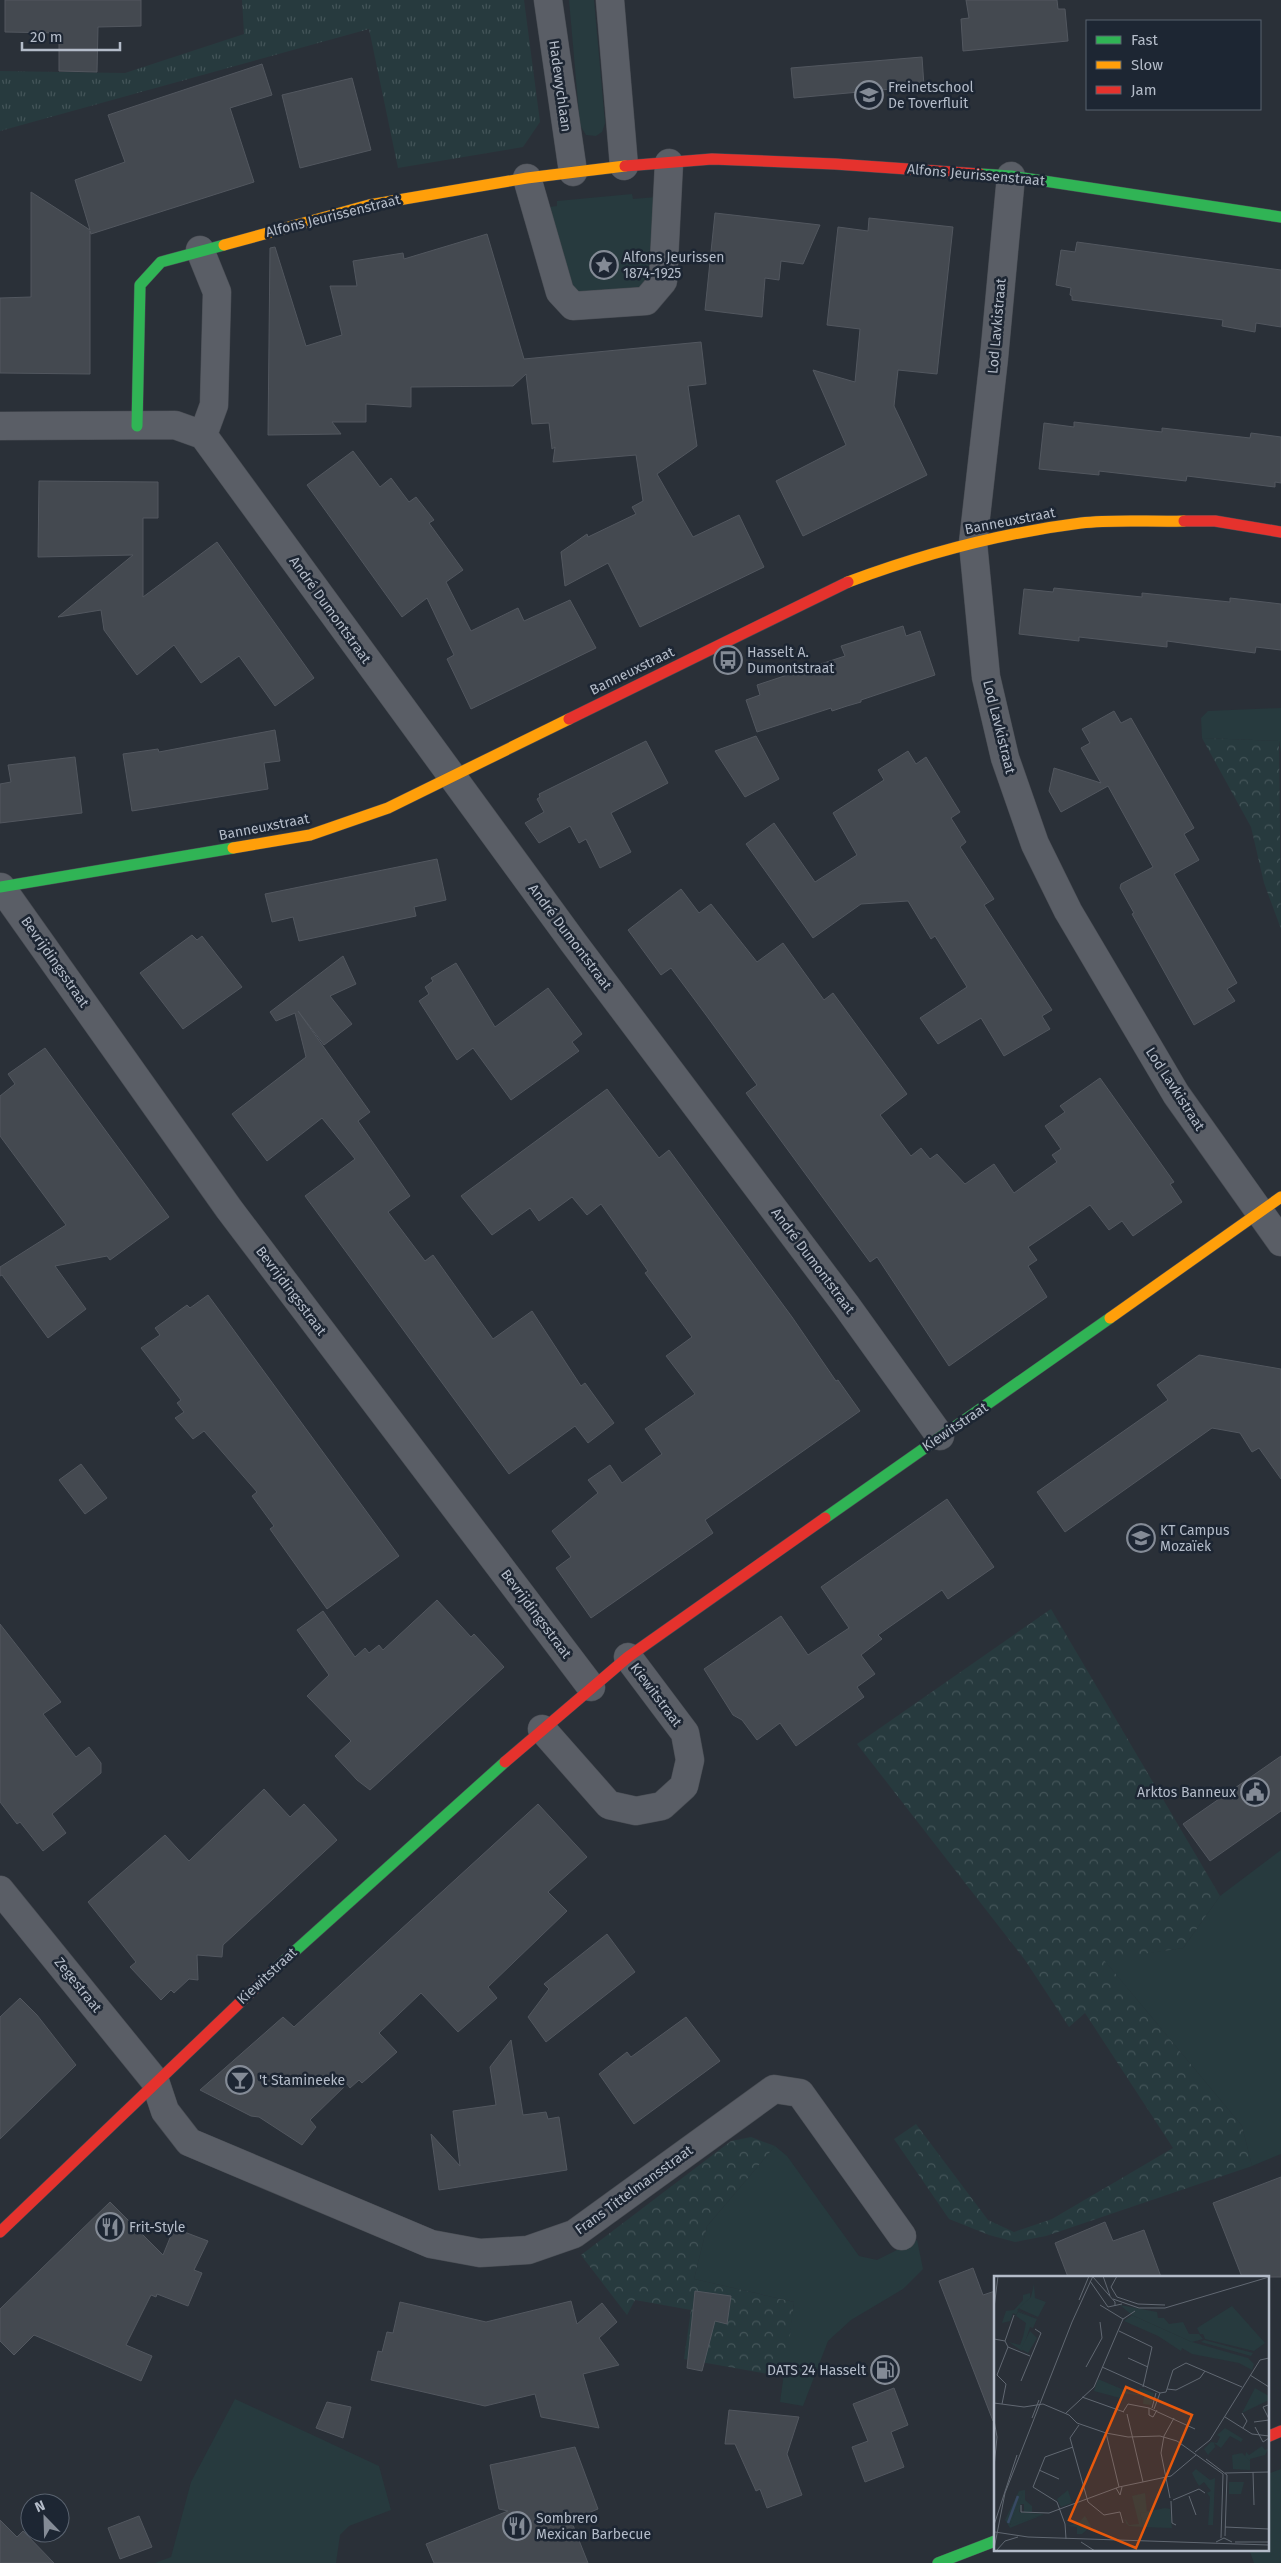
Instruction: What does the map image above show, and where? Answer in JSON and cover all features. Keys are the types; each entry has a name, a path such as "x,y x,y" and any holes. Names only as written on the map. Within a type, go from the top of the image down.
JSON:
{"street":[{"name":"Hadewychlaan","path":"548,0 573,172"},
{"path":"610,0 624,166"},
{"name":"Alfons Jeurissenstraat","path":"137,426 140,285 161,262 369,205 527,178 624,166 712,159 1011,176 1281,216"},
{"path":"527,178 560,292 573,306 646,301 663,281 669,163"},
{"name":"Lod Lavkistraat","path":"1011,176 994,358 973,543 986,677 1005,758 1035,844 1068,911 1176,1094 1270,1205 1281,1242"},
{"path":"0,426 175,425 202,435 214,405 218,292 200,250"},
{"name":"André Dumontstraat","path":"202,435 451,776 846,1305 940,1436"},
{"name":"Banneuxstraat","path":"1,887 310,835 388,808 836,587 906,560 973,543 1082,523 1215,521 1281,532"},
{"name":"Bevrijdingsstraat","path":"1,887 229,1209 591,1687"},
{"name":"Kiewitstraat","path":"0,2232 155,2081 317,1928 542,1729 628,1657 1270,1205"},
{"name":"Kiewitstraat","path":"542,1729 609,1805 636,1811 662,1806 684,1786 690,1760 685,1732 628,1657"},
{"name":"Zegestraat","path":"0,1890 155,2081"},
{"name":"Frans Tittelmansstraat","path":"155,2081 164,2111 189,2142 431,2244 480,2253 528,2250 574,2234 774,2089 800,2092 902,2236"},
{"path":"1268,2437 1281,2432"},
{"path":"938,2563 994,2541"}],"green space":[{"path":"242,0 524,0 540,122 523,147 398,168 369,29 0,131 0,71 125,73 244,34"},
{"path":"569,0 594,0 605,123 602,132 596,136 586,135 580,125"},
{"path":"632,194 633,199 657,197 650,280 644,289 577,297 542,208 557,206 557,201"},
{"path":"1281,708 1281,753 1279,741 1202,738 1201,718 1208,711"},
{"path":"1202,738 1279,741 1281,929 1264,883 1251,827"},
{"path":"1051,1609 1220,1896 1183,1948 1104,1960 1242,2126 1252,2166 1046,2236 1015,2242 989,2235 949,2219 894,2139 916,2124 988,2220 1014,2232 1052,2219 1173,2148 1085,2013 1069,2027 1025,1960 857,1744"},
{"path":"1281,1850 1281,2154 1252,2166 1242,2126 1103,1959 1183,1948 1220,1896"},
{"path":"751,2137 775,2146 707,2226 694,2279 794,2302 785,2377 684,2359 691,2310 635,2300 627,2315 581,2255 731,2141"},
{"path":"775,2146 787,2156 859,2256 877,2260 917,2240 923,2269 903,2289 851,2320 828,2341 803,2406 780,2402 794,2302 694,2279 707,2226"},
{"path":"235,2399 379,2466 391,2510 349,2526 340,2535 336,2563 155,2563 171,2557 191,2482"},
{"path":"1281,2469 1281,2563 1254,2563 1249,2550 1268,2550 1268,2474"}],"building":[{"path":"5,0 141,0 141,26 98,27 97,72 59,71 59,33 5,32"},
{"path":"966,0 1057,0 1058,9 1065,9 1068,41 963,51 961,19 969,18"},
{"path":"922,57 924,86 794,98 791,68"},
{"path":"262,64 272,95 230,108 254,182 91,234 90,231 90,374 0,373 0,298 31,297 31,192 90,230 75,180 125,162 108,115"},
{"path":"352,78 371,150 300,168 282,95"},
{"path":"715,213 820,225 803,264 781,261 779,280 765,278 762,317 705,310"},
{"path":"869,218 953,227 937,374 898,370 894,406 927,475 803,536 776,481 846,445 813,370 855,382 860,329 827,325 838,227 868,231"},
{"path":"487,234 524,359 701,342 706,384 688,386 697,446 657,474 693,537 739,515 764,567 640,627 608,563 565,586 561,552 587,534 588,537 636,514 632,507 643,501 636,455 553,462 555,447 552,449 549,423 532,424 526,374 513,386 411,387 411,407 366,404 366,422 332,422 341,434 268,435 270,248 275,247 306,346 342,335 330,286 357,286 353,261 403,253 404,259"},
{"path":"1077,242 1281,270 1281,327 1256,323 1255,332 1222,326 1223,320 1072,300 1070,295 1071,288 1056,285 1061,250 1075,252"},
{"path":"1074,422 1162,432 1162,428 1250,438 1251,433 1281,437 1281,483 1275,482 1275,487 1187,476 1186,481 1099,471 1099,475 1039,469 1044,423 1074,427"},
{"path":"353,451 380,487 391,478 409,502 416,497 434,520 429,523 463,570 446,582 471,631 518,608 524,621 570,600 596,648 471,709 447,659 454,655 427,598 402,617 307,485"},
{"path":"39,481 158,482 158,518 143,518 143,597 217,542 314,678 275,706 239,656 201,683 174,645 137,675 104,630 101,610 58,617 133,555 38,557"},
{"path":"1054,588 1142,597 1142,593 1230,602 1230,598 1281,604 1281,650 1256,647 1255,653 1167,641 1167,647 1079,637 1079,641 1019,634 1024,589 1053,592"},
{"path":"903,626 906,636 920,631 935,675 861,700 861,702 832,711 831,708 757,732 746,700 760,695 757,685 845,656 841,646"},
{"path":"1114,711 1121,723 1131,718 1194,828 1184,834 1199,860 1174,874 1237,983 1227,989 1235,1001 1194,1025 1132,914 1134,913 1120,888 1121,884 1153,867 1108,786 1061,812 1049,791 1054,768 1101,783 1081,748 1090,743 1082,729"},
{"path":"275,730 280,761 264,763 268,789 132,811 123,754 158,749 159,752"},
{"path":"756,736 779,779 745,797 715,751"},
{"path":"646,741 668,783 611,813 631,852 600,868 586,839 579,843 570,826 539,843 525,823 544,812 537,799 540,797 539,794"},
{"path":"908,751 916,764 926,757 960,812 951,818 966,842 960,847 994,899 984,905 1052,1010 1042,1016 1050,1029 1004,1056 981,1018 938,1044 920,1018 967,987 935,936 931,939 908,901 861,904 813,938 746,844 774,823 815,882 857,855 833,813 884,780 878,770"},
{"path":"75,757 82,813 0,823 0,784 11,782 8,765"},
{"path":"437,859 446,900 414,907 416,916 299,941 293,917 272,922 265,894"},
{"path":"681,889 699,913 711,904 757,962 783,943 824,1000 833,993 907,1094 880,1115 911,1156 921,1148 930,1159 937,1154 965,1184 994,1164 1014,1193 1057,1162 1052,1155 1061,1149 1045,1126 1065,1112 1060,1106 1100,1078 1174,1182 1170,1184 1182,1202 1133,1236 1122,1221 1109,1230 1090,1205 1028,1247 1037,1260 1028,1266 1047,1297 949,1366 877,1257 870,1262 746,1093 757,1085 706,1015 671,968 661,975 628,930"},
{"path":"192,935 197,940 202,936 242,987 183,1029 140,973"},
{"path":"343,956 356,984 330,996 352,1024 324,1045 298,1011 370,1112 358,1121 410,1196 388,1212 425,1261 433,1255 493,1339 532,1311 581,1386 585,1383 614,1423 588,1443 575,1426 509,1474 305,1196 355,1159 322,1118 267,1161 232,1114 306,1057 295,1013 276,1021 270,1012"},
{"path":"456,963 495,1027 548,988 582,1034 572,1042 579,1051 511,1100 473,1048 457,1060 419,1001 429,994 425,987 433,981 431,978"},
{"path":"45,1048 169,1217 110,1260 107,1256 55,1266 86,1309 48,1338 2,1275 0,1276 0,1267 66,1225 0,1136 0,1096 15,1084 8,1074"},
{"path":"607,1089 659,1158 669,1150 792,1317 836,1381 838,1380 860,1411 705,1520 713,1533 591,1618 556,1568 571,1557 552,1531 598,1493 588,1480 610,1465 622,1483 662,1454 645,1429 695,1394 666,1356 692,1337 645,1273 648,1271 601,1204 587,1215 572,1197 539,1221 530,1208 492,1235 461,1196"},
{"path":"208,1295 399,1556 327,1609 270,1529 274,1526 252,1496 257,1492 204,1431 193,1439 175,1418 184,1412 177,1403 181,1400 141,1348 160,1335 155,1328 187,1305 190,1308"},
{"path":"1199,1355 1281,1369 1281,1479 1259,1448 1252,1452 1240,1433 1212,1428 1065,1532 1037,1492 1168,1400 1157,1385"},
{"path":"81,1464 107,1498 85,1514 59,1480"},
{"path":"947,1499 994,1567 948,1599 942,1590 878,1635 882,1639 861,1655 875,1674 857,1687 864,1697 796,1746 780,1723 757,1740 742,1720 733,1715 704,1669 781,1616 808,1655 849,1628 821,1587"},
{"path":"437,1600 471,1637 474,1634 504,1667 370,1790 357,1780 335,1756 351,1741 307,1696 329,1675 297,1630 323,1611 355,1657 365,1648 369,1653 379,1645 383,1650"},
{"path":"0,1624 61,1702 43,1714 76,1757 89,1747 101,1763 101,1773 52,1814 66,1833 43,1851 20,1822 17,1824 0,1802"},
{"name":"Arktos Banneux","path":"1281,1756 1281,1811 1210,1861 1183,1824"},
{"path":"264,1789 290,1817 304,1804 337,1840 223,1945 222,1957 197,1955 198,1980 189,1979 174,1993 171,1990 161,2000 130,1967 136,1962 88,1902 165,1835 189,1861"},
{"path":"538,1804 587,1857 548,1892 567,1911 488,1987 497,1998 458,2032 421,1993 379,2033 397,2052 362,2083 359,2080 350,2088 347,2084 310,2120 316,2127 302,2145 259,2117 251,2116 200,2090 283,2017 294,2027"},
{"path":"607,1934 635,1972 546,2042 528,2017 549,1989 544,1984"},
{"path":"20,1998 37,2015 76,2065 0,2139 0,2017"},
{"path":"686,2017 720,2061 634,2124 599,2074 627,2052 631,2057"},
{"path":"511,2040 523,2115 546,2112 548,2119 559,2117 567,2170 439,2190 431,2134 460,2166 453,2111 496,2105 490,2067"},
{"path":"1281,2177 1281,2277 1242,2276 1213,2203"},
{"path":"110,2202 163,2255 174,2228 208,2241 194,2270 202,2273 188,2306 157,2294 156,2297 151,2295 126,2345 152,2356 141,2381 34,2335 14,2355 0,2341 0,2309"},
{"path":"1105,2222 1113,2241 1144,2230 1161,2276 1068,2276 1055,2243"},
{"path":"973,2268 983,2295 994,2291 994,2421 993,2421 939,2281"},
{"path":"695,2291 731,2296 727,2324 715,2321 702,2371 687,2368"},
{"path":"571,2301 577,2324 602,2303 617,2322 599,2338 619,2365 583,2374 599,2428 541,2417 535,2394 485,2406 371,2380 378,2351 382,2352 387,2332 393,2333 400,2302 486,2322"},
{"path":"894,2388 908,2425 891,2432 904,2467 865,2482 852,2447 868,2441 853,2404"},
{"path":"327,2402 351,2407 343,2438 316,2428"},
{"path":"729,2410 799,2417 787,2454 802,2495 767,2508 760,2489 756,2491 735,2444 725,2444"},
{"path":"575,2447 598,2509 571,2520 588,2563 434,2563 426,2544 508,2511 499,2509 490,2465"},
{"path":"139,2516 152,2547 120,2559 108,2528"},
{"path":"0,2520 17,2537 20,2534 20,2543 35,2543 54,2563 0,2563"}],"traffic: fast":[{"path":"980,174 1011,176 1281,217"},
{"path":"137,426 140,285 161,262 224,245"},
{"path":"0,887 233,848"},
{"path":"825,1518 1110,1318"},
{"path":"275,1969 505,1762"},
{"path":"938,2563 994,2541"}],"traffic: slow":[{"path":"224,245 369,205 527,178 625,166"},
{"path":"848,582 905,562 1021,532 1094,522 1184,521"},
{"path":"233,848 310,835 388,808 569,719"},
{"path":"1110,1318 1281,1197"}],"traffic: jam":[{"path":"625,166 712,159 835,164 980,174"},
{"path":"1184,521 1215,521 1281,532"},
{"path":"569,719 848,582"},
{"path":"505,1762 628,1657 825,1518"},
{"path":"0,2232 275,1969"},
{"path":"1268,2437 1281,2431"}],"place":[{"name":"Freinetschool De Toverfluit","path":"869,95"},
{"name":"Alfons Jeurissen 1874-1925","path":"604,265"},
{"name":"Hasselt A. Dumontstraat","path":"728,660"},
{"name":"KT Campus Mozaïek","path":"1141,1538"},
{"name":"Arktos Banneux","path":"1255,1792"},
{"name":"'t Stamineeke","path":"240,2080"},
{"name":"Frit-Style","path":"110,2227"},
{"name":"DATS 24 Hasselt","path":"885,2370"},
{"name":"Sombrero Mexican Barbecue","path":"517,2526"}]}
